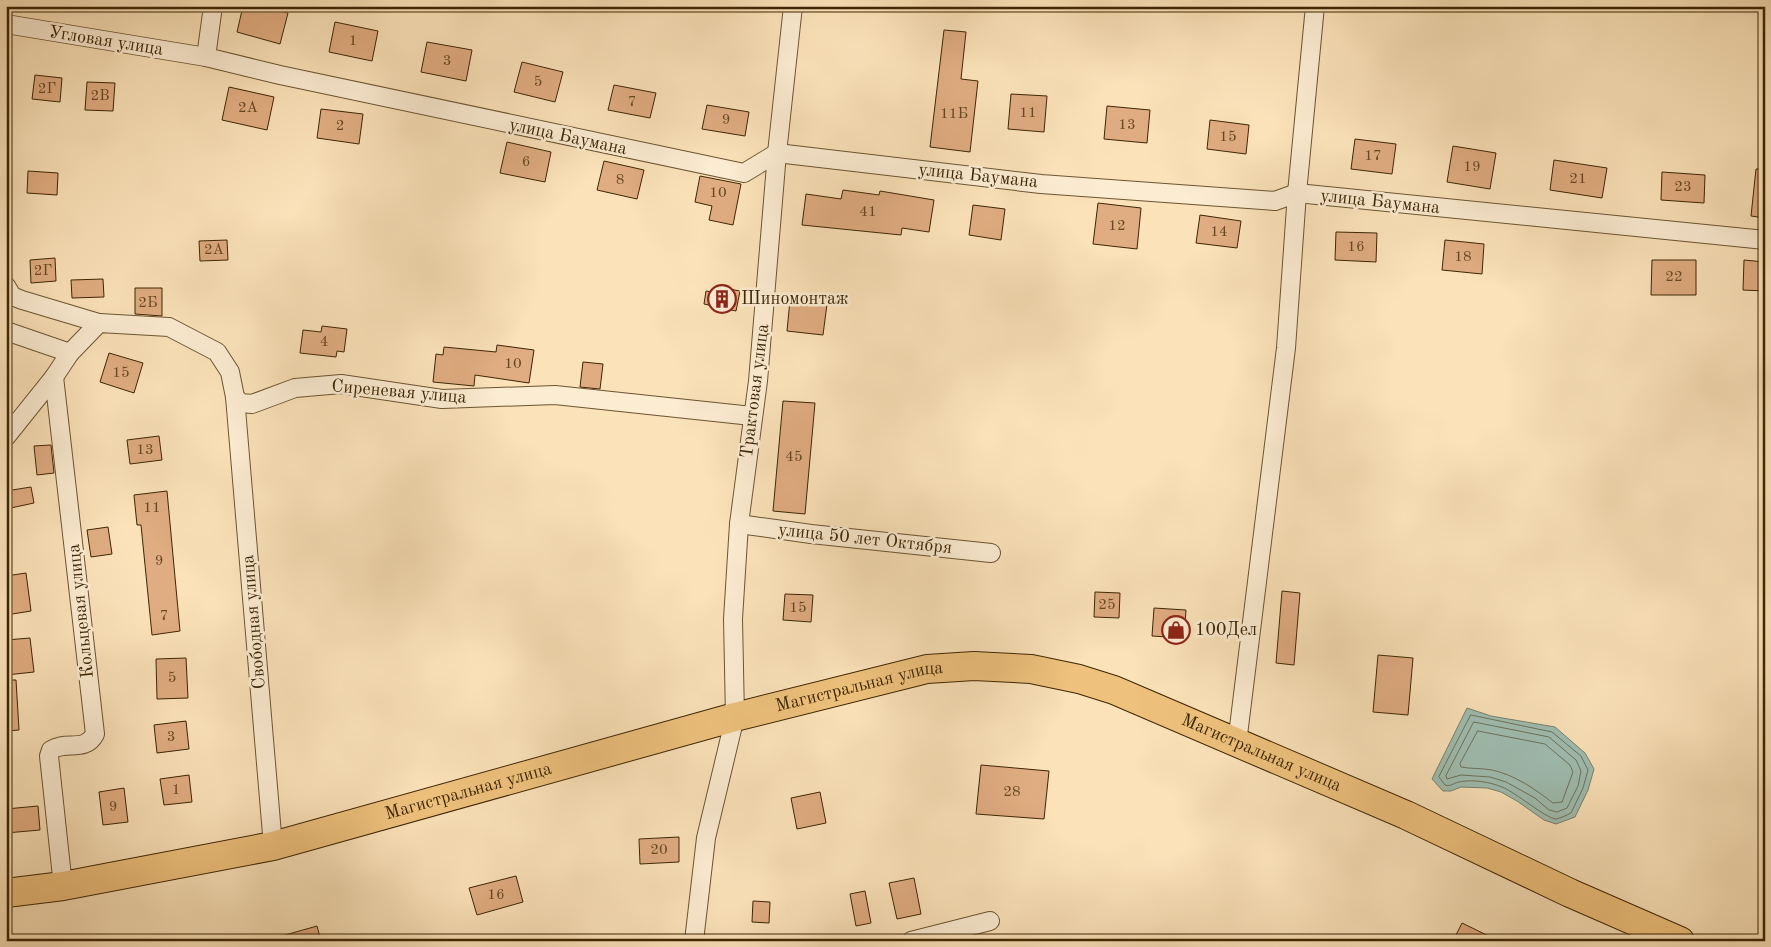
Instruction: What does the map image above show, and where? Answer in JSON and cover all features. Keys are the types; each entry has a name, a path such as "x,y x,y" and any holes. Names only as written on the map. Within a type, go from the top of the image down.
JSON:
{"main road":[{"name":"Магистральная улица","path":"6,893 63,886 273,846 735,717 927,669 974,666 1031,669 1079,679 1114,690 1406,815 1680,941"}],"street":[{"path":"206,57 213,6"},
{"name":"Трактовая улица","path":"694,941 706,838 735,717 733,619 739,524 758,381 777,153 793,6"},
{"path":"1237,743 1286,348 1297,194 1315,6"},
{"name":"Угловая улица","path":"6,24 206,57"},
{"name":"улица Баумана","path":"206,57 280,75 744,173 777,153 1040,184 1275,201 1297,194 1765,240"},
{"path":"6,286 12,296 22,300 99,322 169,327 217,352 230,372 235,397"},
{"path":"6,437 54,377 70,353 99,322"},
{"path":"6,331 70,353"},
{"name":"Кольцевая улица","path":"54,377 95,734 86,745 56,746 51,750 49,756 63,886"},
{"name":"Сиреневая улица","path":"235,397 241,403 252,404 295,388 341,384 442,399 555,395 752,416"},
{"name":"Свободная улица","path":"235,397 273,846"},
{"name":"улица 50 лет Октября","path":"739,524 811,534 991,553"},
{"path":"912,941 990,921"}],"water":[{"path":"1467,708 1491,716 1555,727 1585,753 1594,769 1588,790 1575,817 1556,824 1544,820 1501,792 1487,788 1461,787 1451,791 1443,791 1432,779"}],"building":[{"path":"243,6 262,6 288,13 280,44 237,32"},
{"path":"335,22 378,31 372,61 329,52"},
{"path":"944,30 966,32 961,79 978,81 970,152 930,147"},
{"path":"427,42 472,50 466,81 421,72"},
{"path":"522,62 563,72 555,102 514,92"},
{"path":"35,75 62,78 60,102 32,99"},
{"path":"87,82 115,83 113,111 85,110"},
{"path":"614,85 656,93 650,118 608,110"},
{"path":"229,87 274,97 267,130 222,120"},
{"path":"1011,94 1047,96 1044,132 1008,129"},
{"path":"707,105 749,112 745,136 702,129"},
{"path":"1107,106 1150,110 1147,143 1104,139"},
{"path":"321,109 363,114 359,144 317,138"},
{"path":"1210,120 1249,125 1246,154 1207,149"},
{"path":"1355,139 1396,144 1392,174 1351,169"},
{"path":"507,142 551,152 545,182 500,173"},
{"path":"1453,146 1496,153 1490,189 1447,182"},
{"path":"1554,160 1607,168 1602,198 1550,190"},
{"path":"604,161 644,170 637,199 597,190"},
{"path":"1756,169 1765,169 1765,218 1751,216"},
{"path":"28,171 58,173 57,195 27,193"},
{"path":"1662,172 1705,175 1704,203 1661,200"},
{"path":"700,176 741,184 733,225 709,220 712,206 695,202"},
{"path":"843,190 879,195 880,191 934,200 929,232 902,228 901,235 802,225 806,194 841,199"},
{"path":"1098,203 1141,208 1137,249 1093,244"},
{"path":"973,205 1005,209 1001,240 969,235"},
{"path":"1200,215 1241,221 1237,248 1196,243"},
{"path":"1336,232 1377,233 1376,262 1335,260"},
{"path":"227,240 228,260 200,261 199,241"},
{"path":"1445,240 1484,244 1482,274 1442,270"},
{"path":"55,258 56,281 31,283 30,260"},
{"path":"1652,260 1696,260 1696,295 1651,295"},
{"path":"1744,260 1765,262 1765,291 1743,290"},
{"path":"103,279 104,297 72,298 71,280"},
{"name":"Шиномонтаж","path":"719,287 740,291 736,311 704,304 706,291 718,293"},
{"path":"135,288 162,288 162,316 135,314"},
{"path":"790,300 827,304 823,335 787,331"},
{"path":"322,326 347,329 344,352 337,351 336,357 300,353 303,330 321,332"},
{"path":"497,345 534,350 529,383 475,375 474,386 433,382 436,354 443,355 444,347 496,352"},
{"path":"109,353 143,363 134,393 100,382"},
{"path":"583,362 603,364 600,389 580,387"},
{"path":"783,401 815,403 805,514 773,511"},
{"path":"159,436 162,460 130,464 127,440"},
{"path":"51,445 54,473 37,475 34,446"},
{"path":"31,487 34,503 6,509 6,491"},
{"path":"167,491 180,631 152,635 141,525 137,525 134,495"},
{"path":"108,527 112,554 91,557 87,530"},
{"path":"26,573 31,611 6,615 6,576"},
{"path":"1282,591 1300,593 1294,665 1276,663"},
{"path":"1095,592 1120,593 1119,618 1094,617"},
{"path":"785,594 813,595 811,622 783,620"},
{"path":"1154,608 1186,610 1184,638 1152,636"},
{"path":"30,638 34,672 6,675 6,640"},
{"path":"1378,655 1413,658 1408,715 1373,712"},
{"path":"186,658 188,698 157,699 156,659"},
{"path":"6,680 16,680 19,730 6,731"},
{"path":"186,721 189,749 157,753 154,725"},
{"path":"981,765 1049,771 1044,819 976,814"},
{"path":"189,775 192,802 164,805 160,779"},
{"path":"124,788 128,822 103,825 99,792"},
{"path":"820,792 826,823 797,829 791,798"},
{"path":"38,806 40,830 6,833 6,809"},
{"path":"679,837 679,862 640,864 639,839"},
{"path":"516,876 523,902 477,915 469,888"},
{"path":"914,878 921,914 897,919 889,883"},
{"path":"865,891 871,923 856,926 850,894"},
{"path":"753,901 770,902 769,923 752,922"},
{"path":"1462,923 1499,941 1453,941"},
{"path":"317,926 321,941 279,941 278,937"}],"place":[{"name":"Шиномонтаж","path":"722,299"},
{"name":"100Дел","path":"1176,630"}]}
